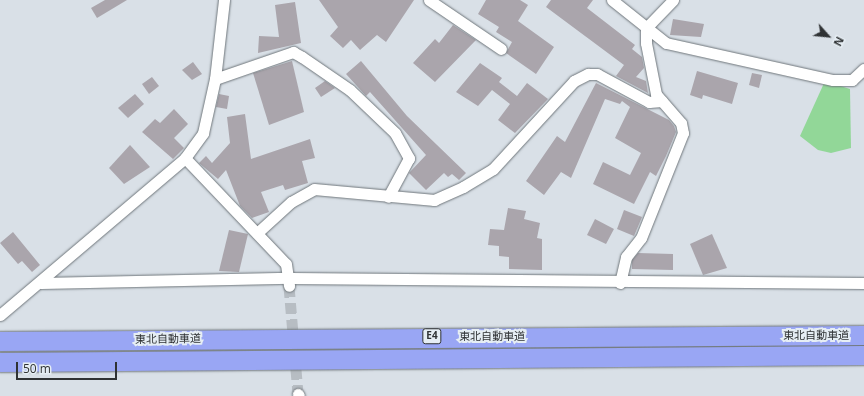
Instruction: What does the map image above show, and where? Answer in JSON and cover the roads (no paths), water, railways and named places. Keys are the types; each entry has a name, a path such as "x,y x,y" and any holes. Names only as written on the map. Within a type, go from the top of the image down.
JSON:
{"highway":[{"name":"東北自動車道","path":"0,341 864,335"},
{"name":"東北自動車道","path":"0,362 864,356"}],"street":[{"path":"0,315 41,283 185,158 203,133 215,79 224,0"},
{"path":"429,0 501,49"},
{"path":"612,0 666,43 834,80 852,80 864,69"},
{"path":"646,28 673,0"},
{"path":"620,283 626,257 641,238 683,133 681,123 656,94 646,28"},
{"path":"215,79 293,52 302,57 350,90 395,133 409,158 388,197"},
{"path":"257,233 291,202 314,189 388,197 434,200 494,170 574,81 588,74 597,74 649,102 662,101"},
{"path":"185,158 286,264 289,282"},
{"path":"41,283 864,283"}],"tunnel":[{"path":"289,286 298,394"}]}
